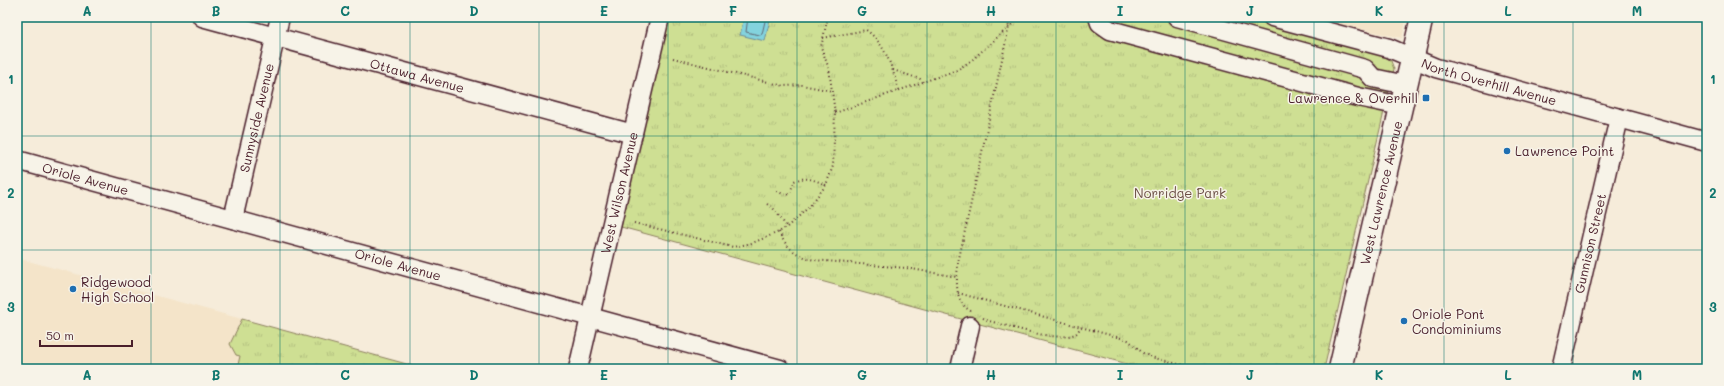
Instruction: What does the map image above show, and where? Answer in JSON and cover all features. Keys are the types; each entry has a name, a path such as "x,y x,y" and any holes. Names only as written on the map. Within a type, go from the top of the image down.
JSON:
{"main road":[{"name":"West Lawrence Avenue","path":"1340,369 1422,17"}],"street":[{"name":"Ottawa Avenue","path":"202,17 633,134"},
{"name":"Sunnyside Avenue","path":"233,219 280,17"},
{"name":"West Wilson Avenue","path":"578,369 660,17"},
{"path":"1098,17 1100,23 1110,30 1358,96 1403,95"},
{"path":"1177,17 1365,69 1373,78 1403,95"},
{"name":"North Overhill Avenue","path":"1272,17 1307,22 1389,48 1436,68 1707,142"},
{"name":"Gunnison Street","path":"1561,369 1619,118"},
{"name":"Oriole Avenue","path":"17,160 780,369"},
{"path":"960,369 974,318"}],"path":[{"path":"634,223 733,247 752,243 779,232 787,227 809,207 826,185 833,166 835,113 826,60 821,47 828,17"},
{"path":"1007,17 1009,27 958,263 957,278 960,302 974,318 1048,336 1065,336 1075,334 1081,327"},
{"path":"835,113 965,66 1020,17"},
{"path":"823,38 866,30 874,35 881,45 893,70 899,91"},
{"path":"673,58 784,86 802,85 832,91"},
{"path":"893,70 920,79 924,82"},
{"path":"777,191 790,194 794,180 804,178 814,179 826,185"},
{"path":"767,204 773,208 787,227"},
{"path":"779,232 783,240 794,252 800,256 814,260 906,268 957,278"},
{"path":"958,293 1128,340 1143,353 1197,369"}],"shaded area":[{"path":"1313,17 1407,17 1402,38 1313,19"},
{"name":"Ridgewood High School","path":"17,258 242,319 425,369 17,369"}],"green space":[{"name":"Norridge Park","path":"669,17 1242,17 1383,55 1391,61 1394,69 1324,369 1146,369 621,227"},
{"path":"242,319 425,369 237,369 240,356 236,355 230,344"}],"water":[{"path":"744,17 762,17 770,19 765,41 740,35"}],"place":[{"name":"Lawrence & Overhill","path":"1426,98"},
{"name":"Lawrence Point","path":"1507,151"},
{"name":"Ridgewood High School","path":"73,289"},
{"name":"Oriole Pont Condominiums","path":"1404,321"}]}
